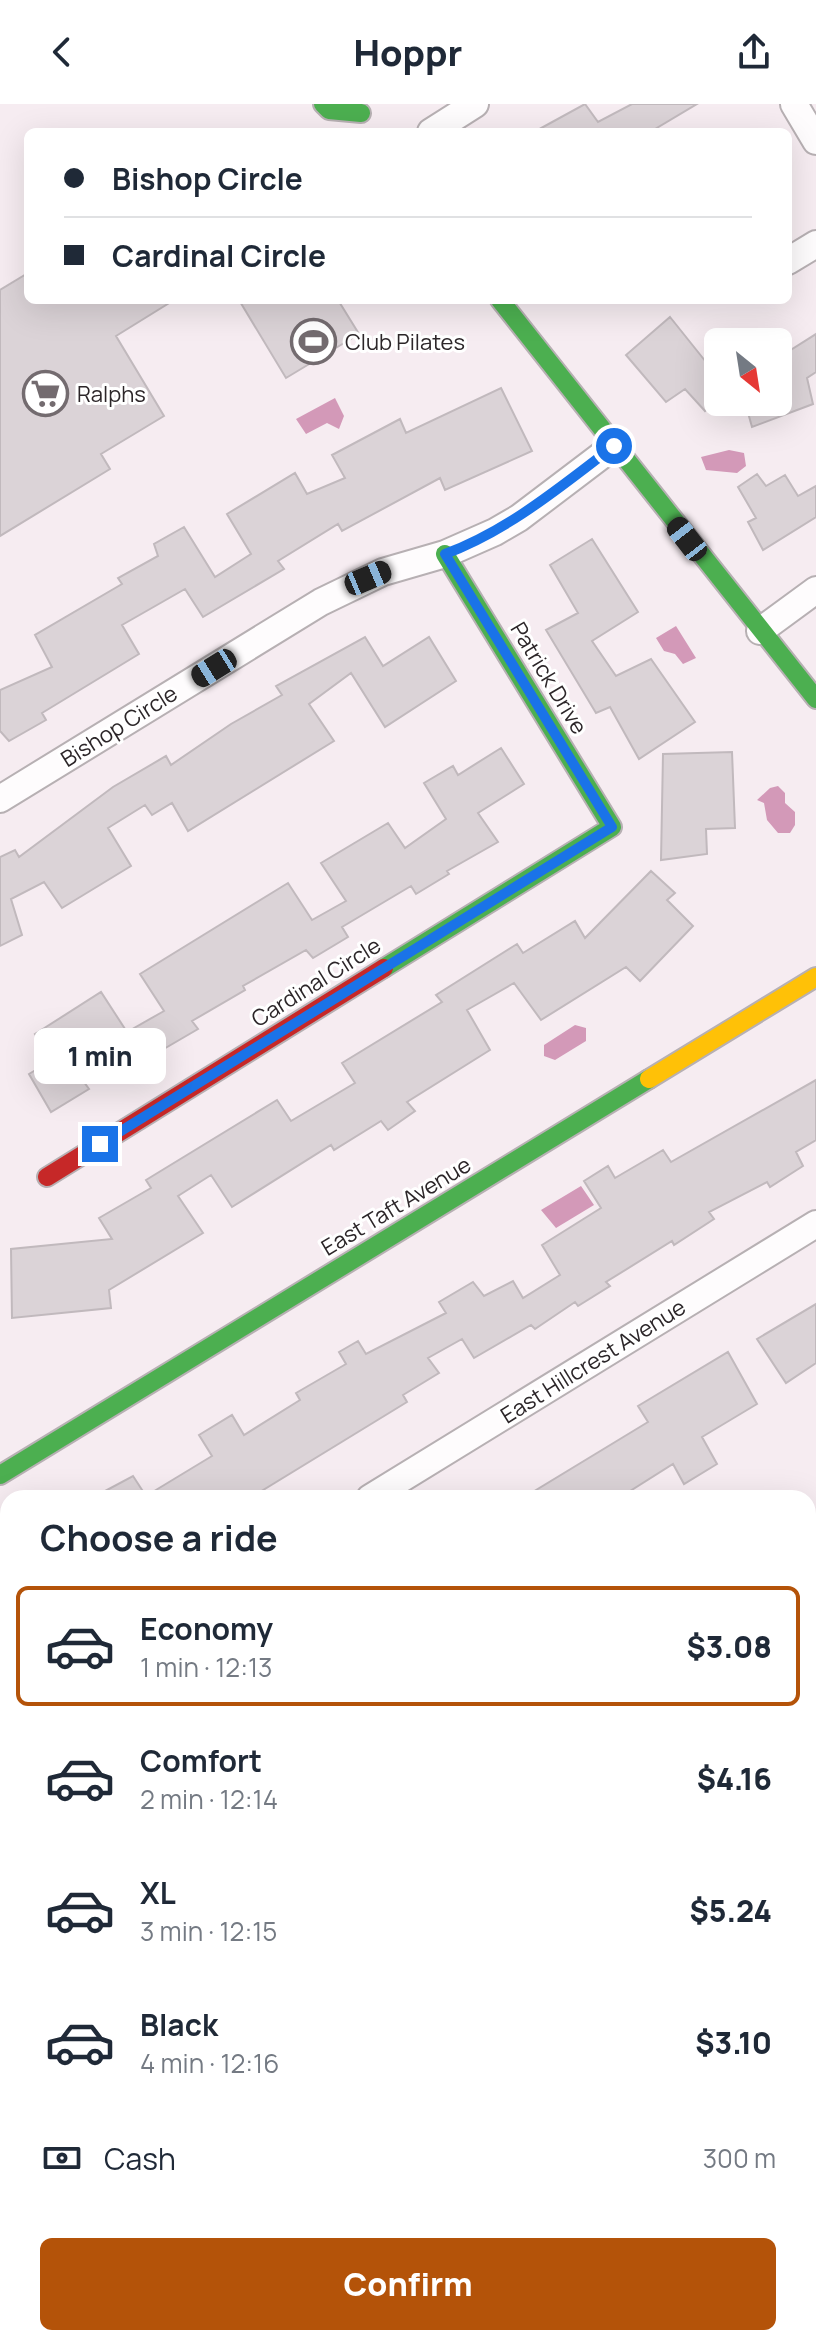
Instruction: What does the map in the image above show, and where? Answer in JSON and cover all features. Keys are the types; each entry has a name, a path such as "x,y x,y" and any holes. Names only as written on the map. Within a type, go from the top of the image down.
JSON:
{"street":[{"path":"323,104 329,110 359,109 373,128"},
{"path":"437,128 475,104"},
{"path":"794,104 816,141"},
{"path":"792,259 816,244"},
{"path":"503,304 816,699"},
{"name":"Bishop Circle","path":"0,799 321,602 383,572 471,544 519,518 614,446"},
{"name":"Patrick Drive","path":"445,554 612,827"},
{"path":"760,631 816,590"},
{"name":"Cardinal Circle","path":"47,1177 612,827"},
{"name":"East Taft Avenue","path":"0,1475 816,977"},
{"name":"East Hillcrest Avenue","path":"383,1490 816,1224"}],"shaded area":[{"path":"335,398 344,416 339,429 327,423 306,434 296,419"},
{"path":"729,450 744,453 746,466 737,473 706,470 701,457"},
{"path":"676,626 696,658 683,664 675,654 664,651 656,638"},
{"path":"778,786 785,793 785,803 795,812 795,825 790,833 778,833 767,820 764,803 757,800 770,788"},
{"path":"575,1025 586,1028 586,1041 555,1060 544,1056 544,1045"},
{"path":"581,1186 594,1205 556,1228 541,1210"}],"building":[{"path":"585,104 598,122 632,104 697,104 657,128 541,128"},
{"path":"24,275 24,304 168,304 116,336 164,416 101,454 110,469 0,536 0,290"},
{"path":"241,304 340,304 359,334 286,378"},
{"path":"670,317 704,360 704,410 685,389 666,402 626,355"},
{"path":"816,334 816,372 807,378 813,404 792,412 792,349"},
{"path":"501,388 532,451 445,490 440,478 342,531 338,524 278,561 284,569 203,617 185,589 122,625 139,654 42,713 46,720 9,741 0,731 0,690 52,667 35,635 122,584 118,578 158,556 154,544 184,527 215,577 251,554 227,514 295,473 307,494 345,478 332,455 400,419 406,433"},
{"path":"749,416 781,416 752,427"},
{"path":"757,474 766,486 785,475 798,496 816,486 816,517 763,550 748,522 756,518 738,487"},
{"path":"592,539 638,612 592,641 616,676 651,659 695,722 639,759 610,707 596,713 546,630 578,613 550,565"},
{"path":"365,637 383,666 429,637 456,681 385,727 351,673 309,704 334,741 188,831 172,803 152,815 145,805 108,828 131,866 62,908 44,882 11,899 22,935 0,946 0,857 15,850 19,857 113,787 166,756 171,765 231,724 282,695 276,686"},
{"path":"501,748 524,784 478,813 498,842 447,871 449,874 416,894 411,886 342,927 348,937 313,958 306,950 243,986 245,990 192,1021 198,1029 162,1050 154,1039 84,1082 89,1089 51,1112 29,1074 52,1060 35,1034 101,992 127,1032 164,1011 140,974 288,883 312,920 346,901 321,863 388,823 405,848 446,819 424,783 453,766 458,775"},
{"path":"732,752 735,828 706,829 707,854 661,860 663,754"},
{"path":"651,871 675,893 667,900 693,926 640,981 626,967 541,1020 514,983 467,1010 490,1050 407,1102 415,1111 388,1130 381,1121 334,1150 331,1145 232,1207 211,1175 178,1196 203,1233 109,1290 111,1308 12,1318 11,1249 112,1239 99,1218 151,1188 146,1180 277,1100 291,1121 355,1083 342,1063 442,1002 436,995 517,944 523,953 575,921 585,938"},
{"path":"816,1080 816,1140 796,1152 803,1166 770,1187 767,1182 709,1212 714,1219 674,1245 672,1241 606,1282 610,1286 578,1306 575,1302 535,1329 531,1325 474,1358 462,1339 428,1358 439,1373 403,1395 407,1402 263,1490 156,1490 212,1456 199,1435 232,1415 244,1435 300,1400 296,1393 346,1364 339,1352 358,1341 366,1354 446,1313 439,1302 473,1282 484,1296 513,1281 523,1298 560,1275 542,1245 601,1208 584,1181 608,1166 615,1178 663,1150 671,1162"},
{"path":"816,1304 816,1363 786,1383 757,1339"},
{"path":"728,1352 757,1404 702,1437 717,1464 684,1484 673,1464 632,1490 536,1490 648,1422 638,1406"},
{"path":"133,1476 142,1490 107,1490"}],"traffic: fast":[{"path":"323,104 329,110 361,113"},
{"path":"503,304 816,699"},
{"path":"384,968 612,827 445,554"},
{"path":"0,1475 649,1079"}],"traffic: slow":[{"path":"649,1079 816,977"}],"traffic: jam":[{"path":"47,1177 384,968"}],"place":[{"name":"Club Pilates","path":"314,342"},
{"name":"Ralphs","path":"46,394"}],"route":[{"path":"100,1144 612,827 445,554 519,518 614,446"}]}
